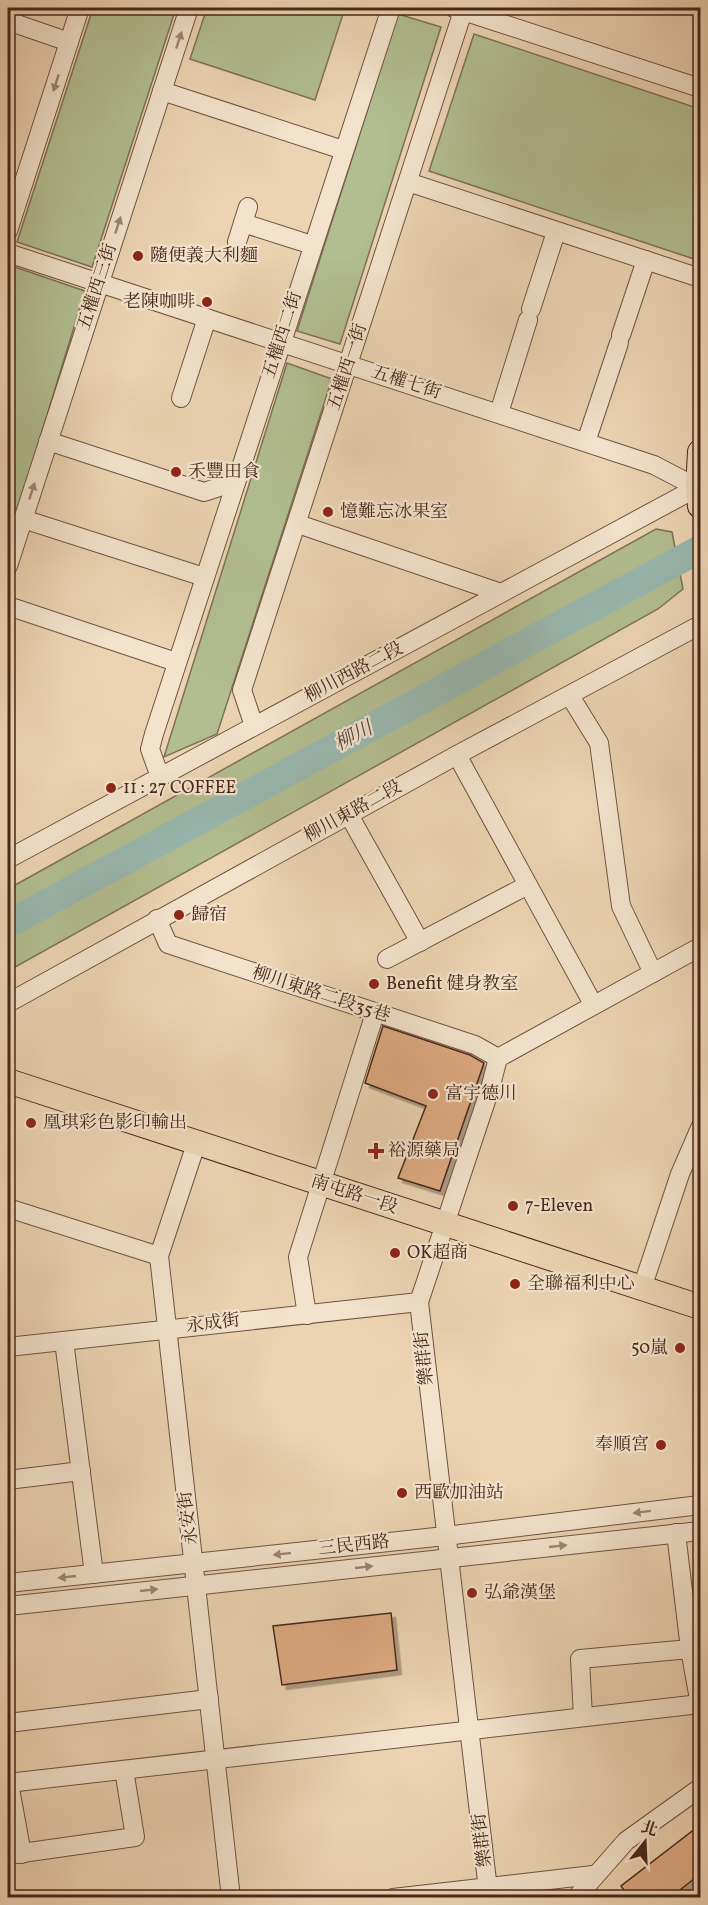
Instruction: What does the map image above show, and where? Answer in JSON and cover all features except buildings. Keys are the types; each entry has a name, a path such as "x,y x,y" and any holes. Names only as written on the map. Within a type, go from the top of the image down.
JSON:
{"main road":[{"path":"700,452 700,493"},
{"name":"南屯路一段","path":"8,1081 700,1307"}],"street":[{"path":"8,231 80,8"},
{"name":"五權西三街","path":"8,566 189,8"},
{"name":"五權西二街","path":"160,777 150,749 176,662 391,8"},
{"path":"460,8 700,88"},
{"name":"五權西一街","path":"254,726 242,690 408,182 460,8"},
{"path":"8,21 69,42"},
{"path":"162,91 343,150"},
{"path":"408,182 700,278"},
{"path":"237,242 245,215 312,245"},
{"path":"499,412 556,232"},
{"name":"五權七街","path":"8,253 280,343 499,412 654,465 700,493"},
{"path":"586,442 646,260"},
{"path":"181,398 207,318"},
{"path":"48,441 204,492 235,482"},
{"name":"柳川西路二段","path":"8,859 501,593 700,493"},
{"path":"23,519 204,577"},
{"path":"298,524 501,593"},
{"path":"8,606 176,662"},
{"name":"柳川東路二段","path":"8,1003 457,755 700,625"},
{"path":"570,696 599,743 621,906 653,973"},
{"path":"457,755 526,886 593,1004"},
{"path":"349,815 420,942"},
{"path":"387,959 526,886"},
{"name":"柳川東路二段35巷","path":"157,919 168,944 475,1045 498,1058"},
{"path":"498,1058 700,947"},
{"path":"307,1315 298,1257 375,1013"},
{"name":"樂群街","path":"489,1892 419,1302 498,1058"},
{"path":"642,1288 680,1174 700,1128"},
{"name":"永安街","path":"196,1144 159,1256 231,1898"},
{"path":"8,1208 159,1256"},
{"name":"永成街","path":"8,1347 419,1302"},
{"path":"64,1341 94,1574"},
{"path":"8,1480 81,1471"},
{"name":"三民西路","path":"8,1583 445,1536 700,1505"},
{"name":"三民西路","path":"8,1606 700,1531"},
{"path":"124,1770 135,1838 15,1855 8,1783 470,1728 700,1704 690,1648 676,1533"},
{"path":"583,1717 580,1659 690,1648"},
{"path":"8,1723 209,1700"},
{"path":"576,1898 593,1875 626,1841 700,1788"},
{"path":"393,1898 489,1892 593,1875"}],"green space":[{"path":"93,8 176,8 92,267 17,242"},
{"path":"207,8 345,8 315,100 190,59"},
{"path":"398,14 441,27 340,344 297,331"},
{"path":"474,34 700,109 700,261 429,171"},
{"path":"9,265 85,291 8,543 8,270"},
{"path":"287,363 332,379 217,734 164,757"},
{"path":"656,529 672,532 683,589 658,609 8,971 8,889"}],"waterway":[{"name":"柳川","path":"8,924 700,549"}],"place":[{"name":"隨便義大利麵","path":"138,256"},
{"name":"老陳咖啡","path":"207,302"},
{"name":"禾豐田食","path":"176,472"},
{"name":"憶難忘冰果室","path":"328,512"},
{"name":"11 : 27 COFFEE","path":"111,788"},
{"name":"歸宿","path":"179,915"},
{"name":"Benefit 健身教室","path":"374,984"},
{"name":"富宇德川","path":"433,1094"},
{"name":"凰琪彩色影印輸出","path":"31,1123"},
{"name":"裕源藥局","path":"376,1151"},
{"name":"7-Eleven","path":"513,1206"},
{"name":"OK超商","path":"395,1253"},
{"name":"全聯福利中心","path":"515,1284"},
{"name":"50嵐","path":"680,1348"},
{"name":"奉順宮","path":"661,1445"},
{"name":"西歐加油站","path":"402,1493"},
{"name":"弘爺漢堡","path":"472,1593"}]}
